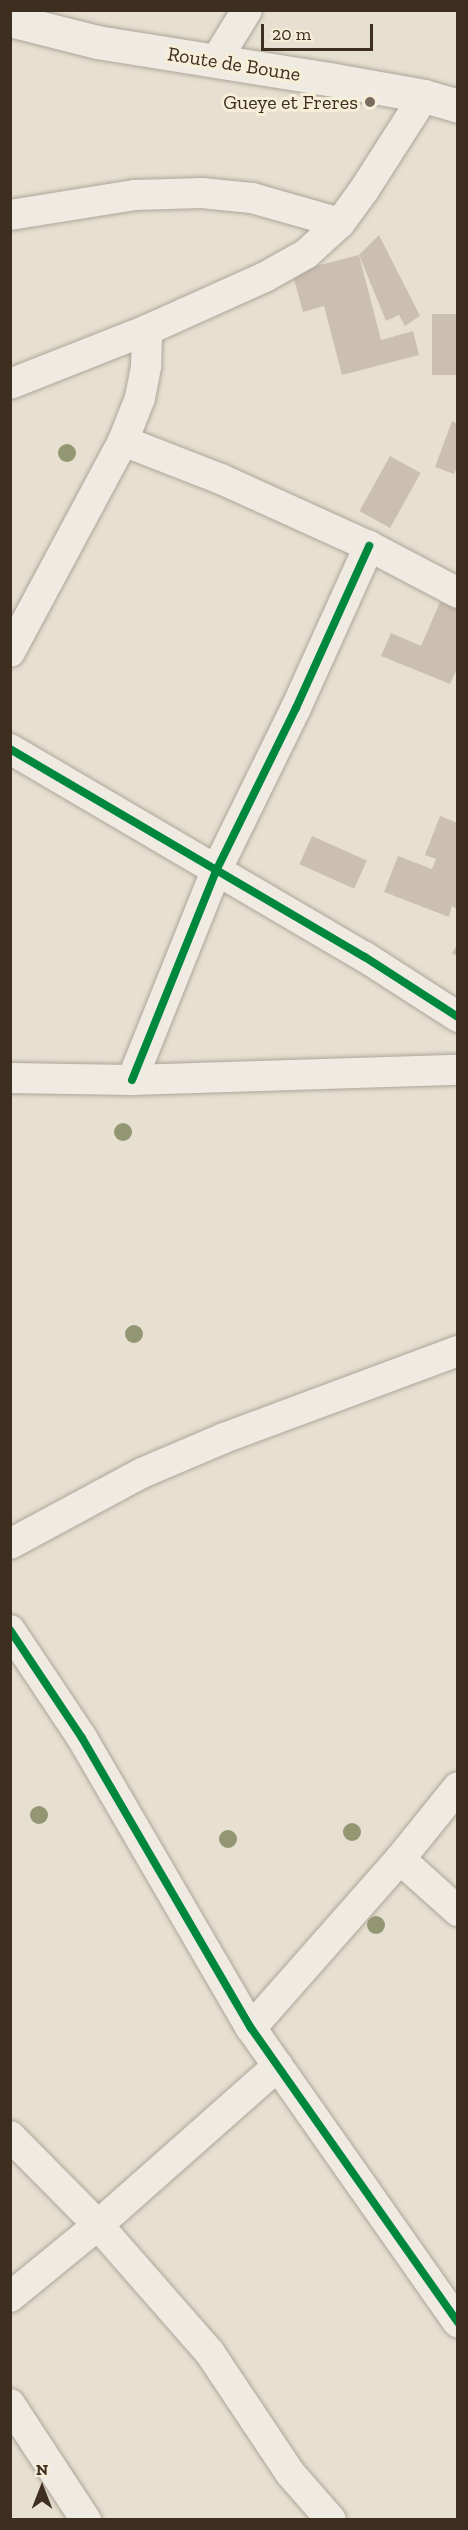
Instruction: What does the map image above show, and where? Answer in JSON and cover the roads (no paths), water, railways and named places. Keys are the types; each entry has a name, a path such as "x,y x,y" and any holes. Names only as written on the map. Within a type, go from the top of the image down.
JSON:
{"street":[{"path":"215,62 247,10"},
{"name":"Route de Boune","path":"10,20 97,42 424,96 458,106"},
{"path":"10,384 147,330 265,277 306,254 340,223 364,190 424,96"},
{"path":"10,215 135,195 202,193 252,198 340,223"},
{"path":"10,652 123,441 140,398 146,366 147,330"},
{"path":"123,441 220,479 369,546 458,593"},
{"path":"132,1080 217,869 296,708 369,546"},
{"path":"10,749 365,957 458,1017"},
{"path":"10,1078 132,1080 458,1070"},
{"path":"10,1544 152,1468 235,1434 458,1351"},
{"path":"10,1630 82,1738 251,2028 458,2322"},
{"path":"251,2028 400,1859 458,1787"},
{"path":"400,1859 458,1911"},
{"path":"10,2297 98,2224 278,2067"},
{"path":"10,2136 98,2224 210,2353 290,2473 331,2520"},
{"path":"10,2404 86,2520"}],"place":[{"name":"Gueye et Freres","path":"370,102"}]}
